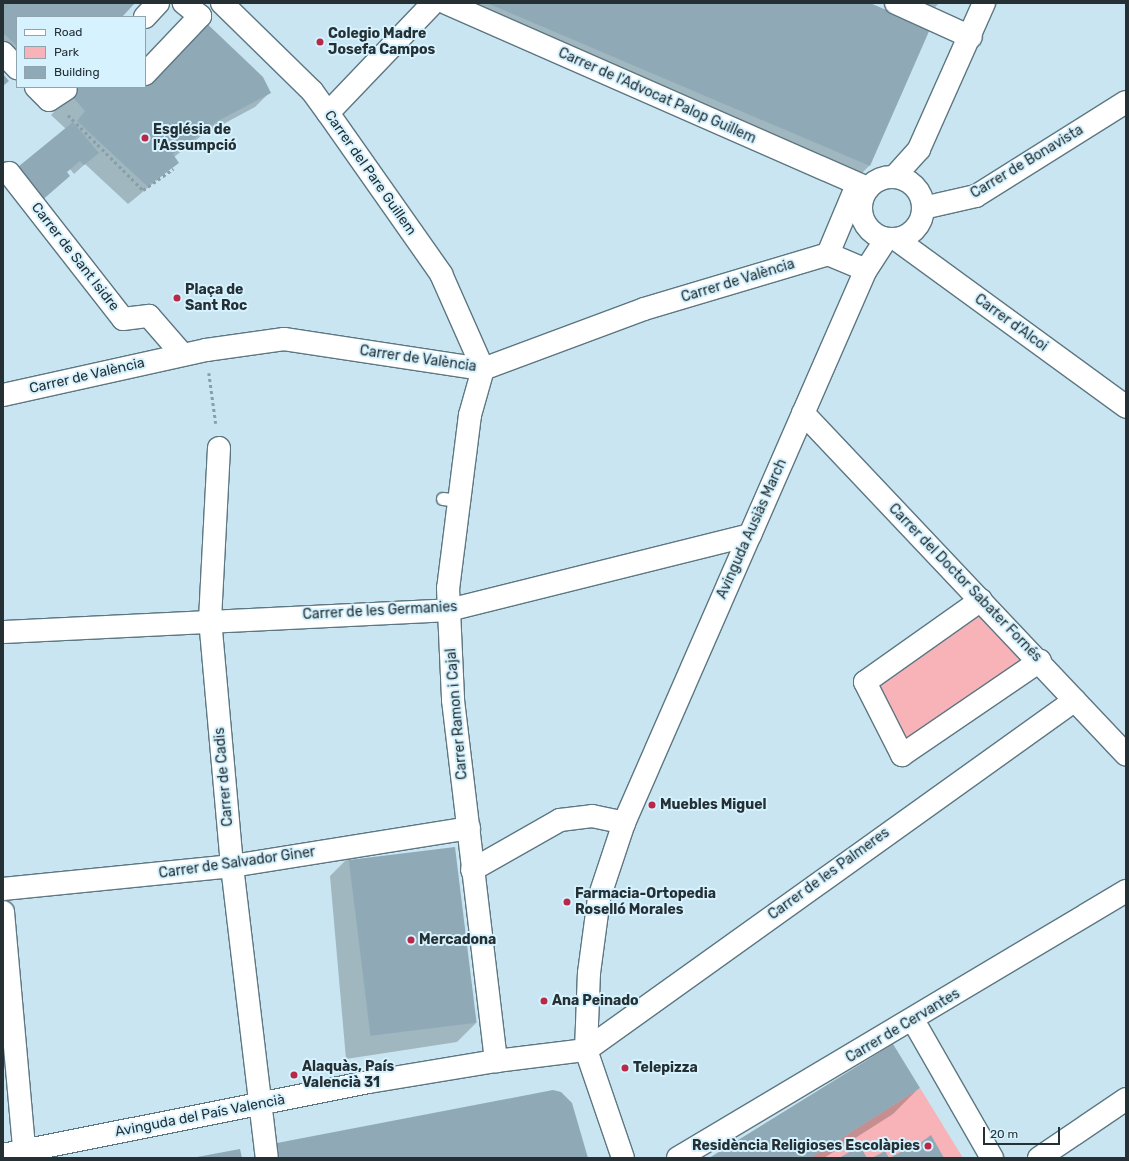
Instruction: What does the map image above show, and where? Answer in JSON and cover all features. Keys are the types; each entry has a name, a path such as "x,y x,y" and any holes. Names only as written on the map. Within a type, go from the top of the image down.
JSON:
{"street":[{"path":"134,16 146,3"},
{"path":"146,16 158,3"},
{"path":"146,73 200,16 184,3"},
{"name":"Carrer del Pare Guillem","path":"222,3 312,91 328,113 441,274 483,369"},
{"path":"328,113 433,3"},
{"name":"Carrer de l'Advocat Palop Guillem","path":"446,3 862,186"},
{"path":"896,3 971,37"},
{"path":"866,270 828,254 862,186 884,178 895,176 919,149 971,37 984,3"},
{"path":"3,53 16,67"},
{"name":"Carrer de Bonavista","path":"923,208 976,196 1126,102"},
{"name":"Carrer de Sant Isidre","path":"9,173 123,319 149,316 182,354"},
{"path":"862,186 861,202 863,220 870,230 891,239 912,232 920,221 923,208 917,188 895,176"},
{"name":"Avinguda Ausiàs March","path":"623,1158 586,1050 589,973 599,898 624,823 866,270 891,239"},
{"name":"Carrer d'Alcoi","path":"891,239 1126,407"},
{"name":"Carrer de València","path":"6,389 182,354 284,339 483,369 644,309 828,254"},
{"name":"Carrer Ramon i Cajal","path":"483,369 470,415 451,500 449,610 452,700 469,828 472,870 496,1061"},
{"name":"Carrer del Doctor Sabater Fornés","path":"803,414 1040,661 1126,754"},
{"name":"Carrer de Cadis","path":"219,448 210,619 232,866 259,1105 267,1158"},
{"name":"Carrer de les Germanies","path":"3,632 210,619 449,610 750,535"},
{"path":"981,600 865,682 902,756 1040,661"},
{"name":"Carrer de les Palmeres","path":"586,1050 1075,700"},
{"path":"472,870 560,820 592,816 624,823"},
{"name":"Carrer de Salvador Giner","path":"3,889 232,866 469,828"},
{"name":"Carrer de Cervantes","path":"678,1158 913,1020 1126,891"},
{"path":"3,912 25,1155"},
{"path":"913,1020 992,1158"},
{"name":"Avinguda del País Valencià","path":"3,1155 25,1155 259,1105 496,1061 586,1050"},
{"path":"1039,1158 1126,1099"}],"path":[{"path":"51,92 143,190 173,169"},
{"path":"206,350 219,448"}],"green space":[{"path":"977,608 1030,664 902,751 869,683"},
{"path":"920,1088 963,1158 810,1158"}],"building":[{"path":"3,3 135,3 123,16 16,16 16,45 3,33"},
{"path":"487,3 870,3 930,29 870,166"},
{"name":"Església de l'Assumpció","path":"200,17 263,77 271,93 216,122 173,154 179,163 147,186 77,121 85,111 65,88 146,88 146,74"},
{"path":"3,74 9,81 3,86"},
{"path":"73,122 99,153 84,165 80,161 67,172 70,176 40,202 13,171"},
{"name":"Mercadona","path":"455,847 477,1023 370,1036 349,860"},
{"path":"893,1044 920,1088 810,1158 709,1158"},
{"path":"553,1090 561,1092 572,1103 588,1158 280,1158 277,1143"},
{"name":"Residència Religioses Escolàpies","path":"931,1135 944,1158 890,1158 906,1149 908,1152"},
{"name":"Residència Religioses Escolàpies","path":"860,1146 867,1158 839,1158"},
{"path":"240,1149 242,1158 197,1158 197,1157"},
{"name":"Residència Religioses Escolàpies","path":"885,1151 889,1158 872,1158"}],"place":[{"name":"Colegio Madre Josefa Campos","path":"320,42"},
{"name":"Església de l'Assumpció","path":"145,138"},
{"name":"Plaça de Sant Roc","path":"177,298"},
{"name":"Muebles Miguel","path":"652,805"},
{"name":"Farmacia-Ortopedia Roselló Morales","path":"567,902"},
{"name":"Mercadona","path":"411,940"},
{"name":"Ana Peinado","path":"544,1001"},
{"name":"Telepizza","path":"625,1068"},
{"name":"Alaquàs, País Valencià 31","path":"294,1075"},
{"name":"Residència Religioses Escolàpies","path":"928,1146"}]}
